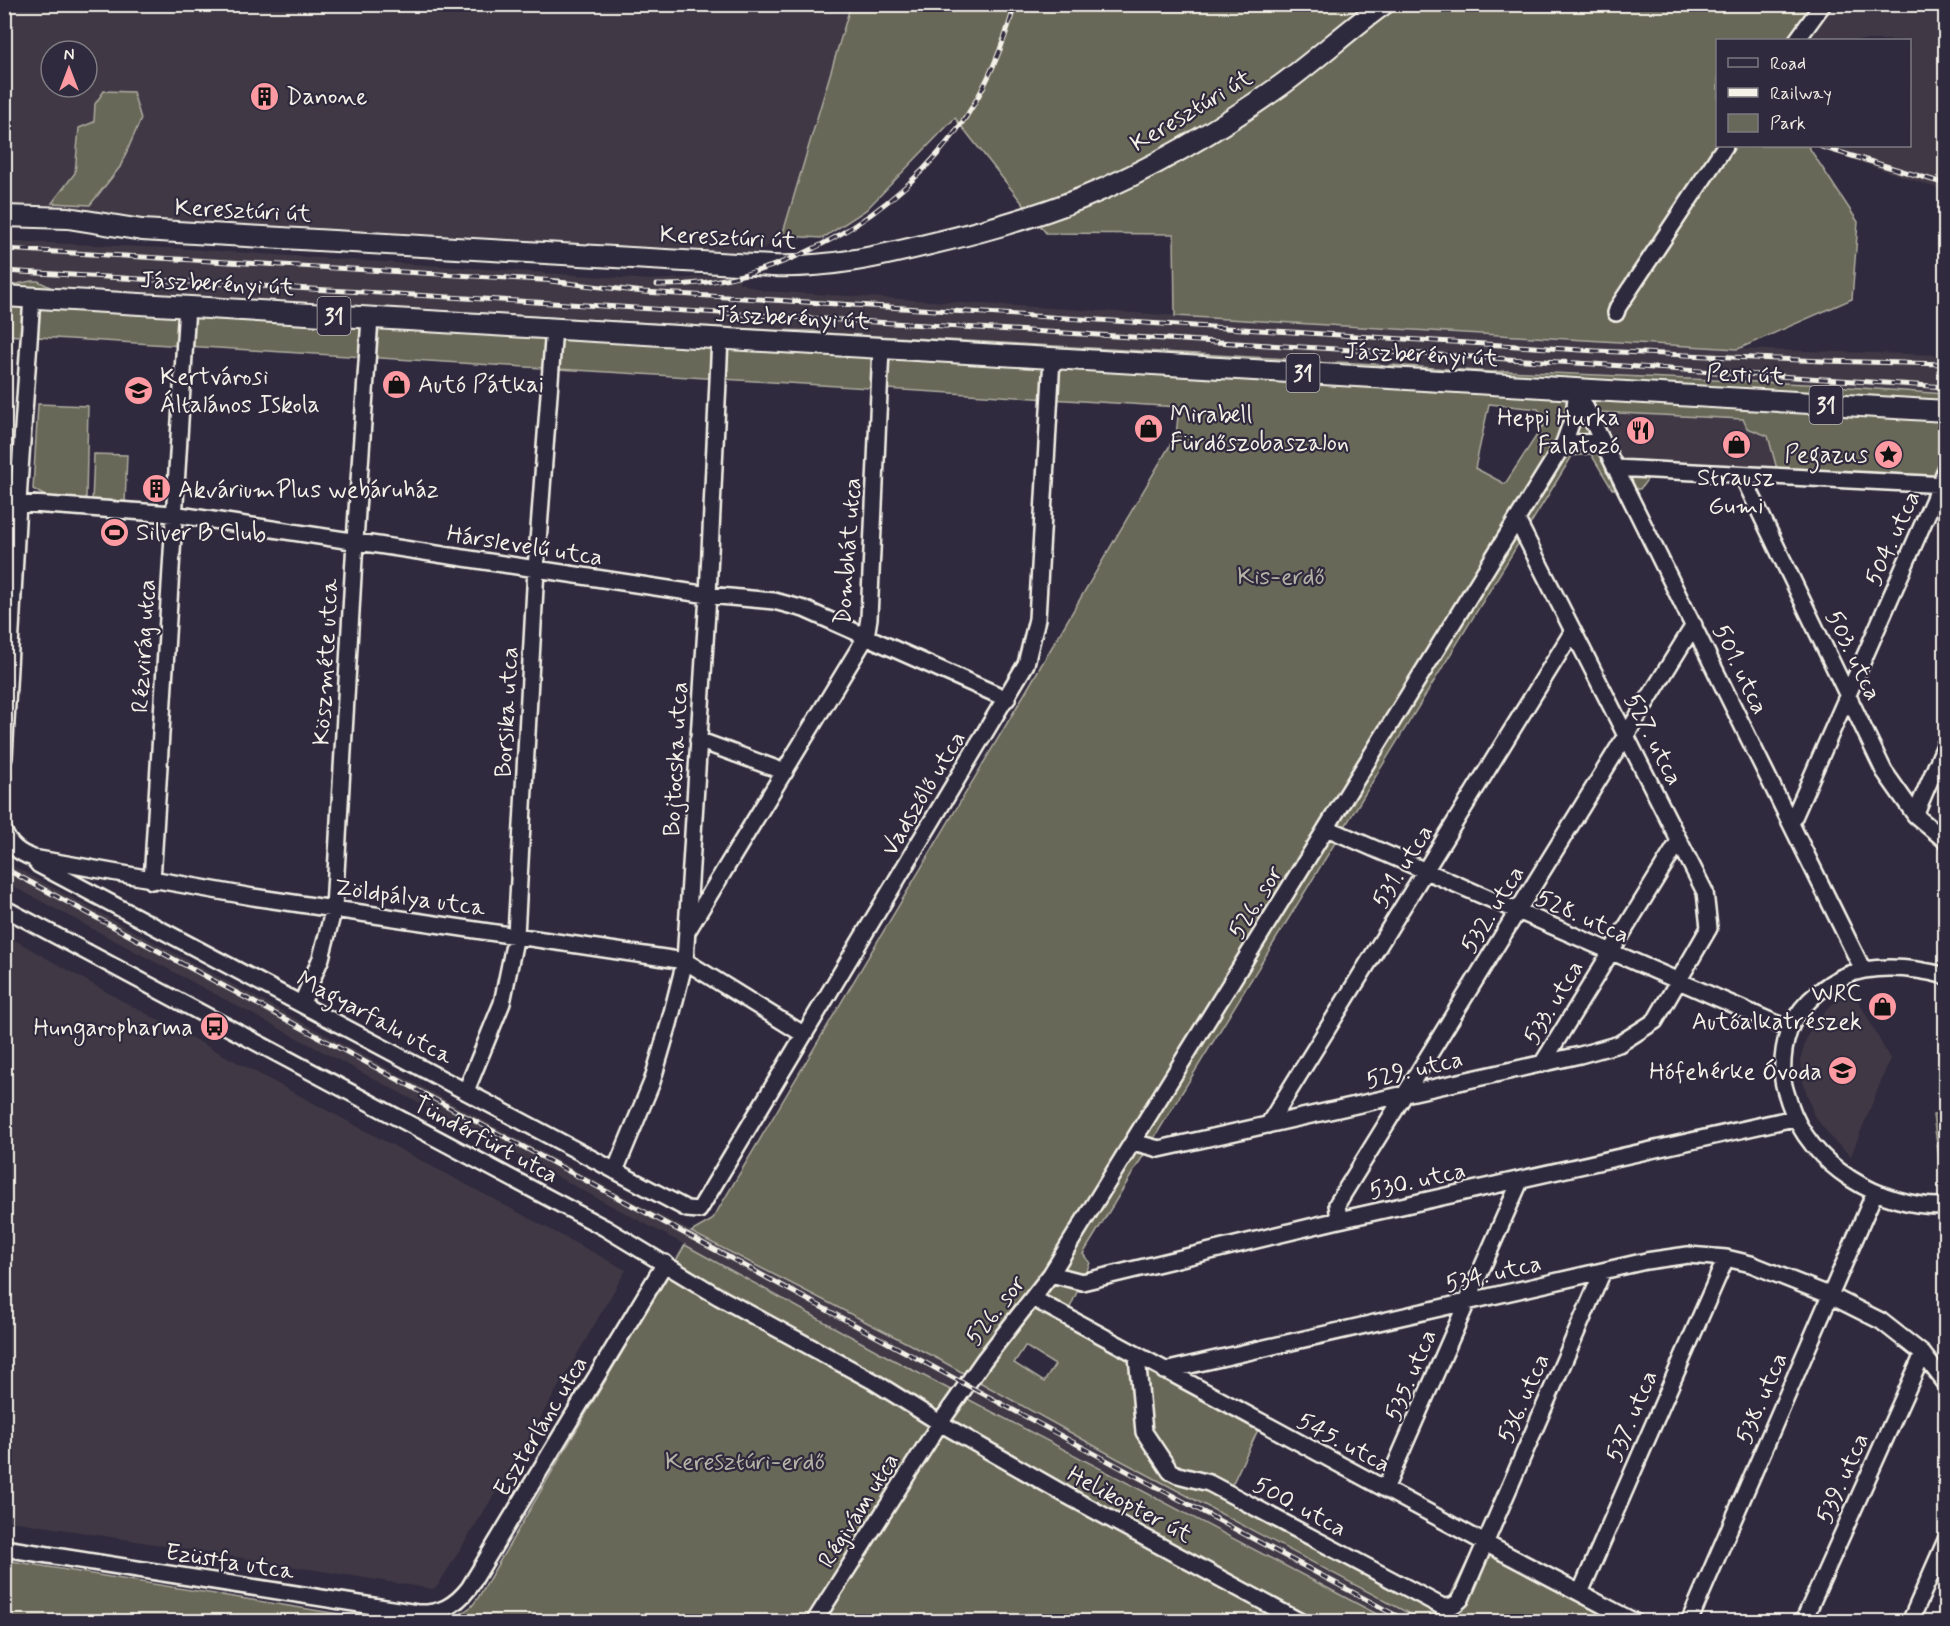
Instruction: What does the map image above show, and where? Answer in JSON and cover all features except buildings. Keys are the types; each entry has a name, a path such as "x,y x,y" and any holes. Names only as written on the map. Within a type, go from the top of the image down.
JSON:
{"main road":[{"name":"Keresztúri út","path":"4,216 68,218 142,230 772,266 800,267 867,259 997,228 1083,198 1169,156 1258,101 1384,4"},
{"name":"Jászberényi út","path":"4,296 1577,389"},
{"name":"Pesti út","path":"1577,389 1946,411"}],"street":[{"path":"1798,39 1823,4"},
{"path":"1616,313 1724,147"},
{"path":"4,758 18,503 12,485 32,298"},
{"name":"Rézvirág utca","path":"152,881 187,306"},
{"name":"Köszméte utca","path":"302,1003 321,958 334,908 370,318"},
{"name":"Borsika utca","path":"466,1091 502,1002 516,935 536,569 554,327"},
{"name":"Bojtocska utca","path":"615,1171 652,1082 685,961 708,595 720,338"},
{"name":"Dombhát utca","path":"687,932 866,637 869,618 881,348"},
{"name":"Vadszőlő utca","path":"699,1210 1026,664 1037,619 1052,357"},
{"name":"501. utca","path":"1577,389 1863,970"},
{"name":"526. sor","path":"940,1423 984,1360 1034,1299 1051,1274 1327,828 1564,442 1574,415 1577,389"},
{"path":"1564,442 1602,442"},
{"path":"1615,468 1943,485"},
{"name":"504. utca","path":"1791,824 1943,485 1946,468"},
{"name":"503. utca","path":"1742,475 1884,771 1915,814 1946,841"},
{"name":"Hárslevelű utca","path":"18,503 173,514 708,595 774,602 804,609 1007,699"},
{"name":"527. utca","path":"1516,520 1705,892 1709,928 1678,982"},
{"name":"532. utca","path":"1339,1220 1337,1204 1694,625"},
{"name":"531. utca","path":"1268,1125 1573,631"},
{"path":"698,740 785,772"},
{"path":"1915,814 1946,743"},
{"name":"528. utca","path":"1327,828 1789,1029"},
{"name":"Zöldpálya utca","path":"4,832 21,854 33,858 152,881 685,961 803,1034"},
{"name":"533. utca","path":"1542,1064 1679,841"},
{"name":"Magyarfalu utca","path":"33,858 39,864 615,1171 687,1209 699,1210"},
{"name":"Tündérfürt utca","path":"4,908 605,1228 719,1297 873,1381 940,1423"},
{"path":"1946,976 1910,969 1863,970 1836,981 1818,993 1802,1010 1789,1029 1782,1059 1783,1083 1794,1118 1807,1138 1825,1158 1843,1174 1875,1192 1917,1204 1946,1206"},
{"name":"529. utca","path":"1133,1142 1159,1149 1542,1064 1620,1044 1654,1021 1678,982"},
{"name":"530. utca","path":"1051,1274 1082,1282 1339,1220 1794,1118"},
{"name":"535. utca","path":"1386,1489 1521,1179"},
{"name":"538. utca","path":"1689,1622 1875,1192"},
{"name":"534. utca","path":"1164,1371 1646,1261 1688,1255 1726,1258 1751,1264 1829,1295 1881,1321 1923,1354 1946,1384"},
{"name":"537. utca","path":"1580,1593 1726,1258"},
{"name":"Eszterlánc utca","path":"448,1608 469,1588 665,1263"},
{"name":"536. utca","path":"1485,1543 1603,1271"},
{"name":"545. utca","path":"1034,1299 1164,1371 1635,1622"},
{"name":"539. utca","path":"1803,1622 1923,1354"},
{"name":"500. utca","path":"1137,1356 1144,1432 1170,1471 1209,1483 1443,1607 1455,1605 1461,1599 1485,1543"},
{"name":"Régivám utca","path":"814,1622 940,1423"},
{"name":"Helikopter út","path":"940,1423 1066,1496 1300,1622"},
{"path":"1910,1622 1946,1540"},
{"name":"Ezüstfa utca","path":"4,1548 417,1613 430,1613 448,1608"}],"shaded area":[{"path":"5,5 851,5 782,236 747,260 135,223 40,208 5,206"},
{"path":"1828,5 1945,5 1945,191 1815,147 1911,147 1911,39 1803,39"},
{"path":"5,241 188,249 651,280 737,272 740,283 765,291 1738,349 1945,355 1945,394 1806,384 1493,372 1391,365 1386,367 1375,364 1338,362 1331,364 1306,360 814,331 53,289 38,281 5,285"},
{"path":"1598,411 1743,419 1747,428 1768,436 1777,469 1620,461"},
{"path":"4,861 642,1206 940,1360 1119,1459 1423,1621 1390,1621 888,1357 685,1245 5,882"},
{"path":"4,934 119,999 626,1270 519,1455 438,1585 433,1589 5,1520"},
{"name":"Hófehérke Óvoda","path":"1853,991 1890,1059 1851,1156 1834,1141 1814,1116 1803,1082 1800,1061 1807,1036 1815,1023 1831,1005"}],"green space":[{"path":"851,4 1828,5 1803,39 1716,39 1716,147 1809,147 1858,222 1852,299 1738,349 1175,316 1174,234 1046,233 955,118 866,210 823,238 782,236"},
{"path":"104,91 133,92 141,119 120,167 90,205 52,203 75,173 79,128 94,122 95,104"},
{"name":"Kis-erdő","path":"38,281 54,289 814,331 1306,360 1331,364 1338,362 1375,364 1386,367 1391,365 1493,372 1806,384 1945,394 1945,494 1649,477 1640,489 1612,489 1591,454 1572,456 1083,1254 1090,1263 1069,1310 1265,1415 1231,1487 1448,1601 1481,1533 1650,1621 1423,1621 1118,1459 940,1360 691,1232 712,1220 1025,693 1176,435 1179,407 5,335 4,285","holes":["1489,404 1538,409 1546,421 1505,484 1475,468","1598,412 1743,419 1747,428 1768,436 1777,469 1620,461","1025,1346 1055,1365 1044,1382 1014,1363"]},
{"path":"38,404 88,406 86,499 45,496 33,489"},
{"path":"94,454 127,455 125,503 92,502"},
{"path":"1945,1113 1945,1157 1939,1158 1933,1115"},
{"name":"Keresztúri-erdő","path":"685,1245 888,1357 1390,1621 449,1622 472,1606 478,1598"},
{"path":"5,1560 382,1621 5,1621"}],"railway":[{"path":"657,285 702,283 747,274 790,259 832,239 871,214 907,185 939,152 966,117 995,63 1015,4"},
{"path":"1822,147 1946,184"},
{"path":"4,249 559,281"},
{"path":"4,271 1593,364 1946,387"},
{"path":"550,281 644,292 1597,351 1946,364"},
{"path":"4,868 1408,1622"}],"place":[{"name":"Danone","path":"265,96"},
{"name":"Autó Pátkai","path":"397,384"},
{"name":"Kertvárosi Általános Iskola","path":"139,390"},
{"name":"Mirabell Fürdőszobaszalon","path":"1149,428"},
{"name":"Heppi Hurka Falatozó","path":"1641,431"},
{"name":"Strausz Gumi","path":"1736,444"},
{"name":"Pegazus","path":"1889,454"},
{"name":"AkváriumPlus webáruház","path":"157,489"},
{"name":"Silver B Club","path":"115,532"},
{"name":"WRC Autóalkatrészek","path":"1883,1007"},
{"name":"Hungaropharma","path":"214,1027"},
{"name":"Hófehérke Óvoda","path":"1843,1071"}]}
